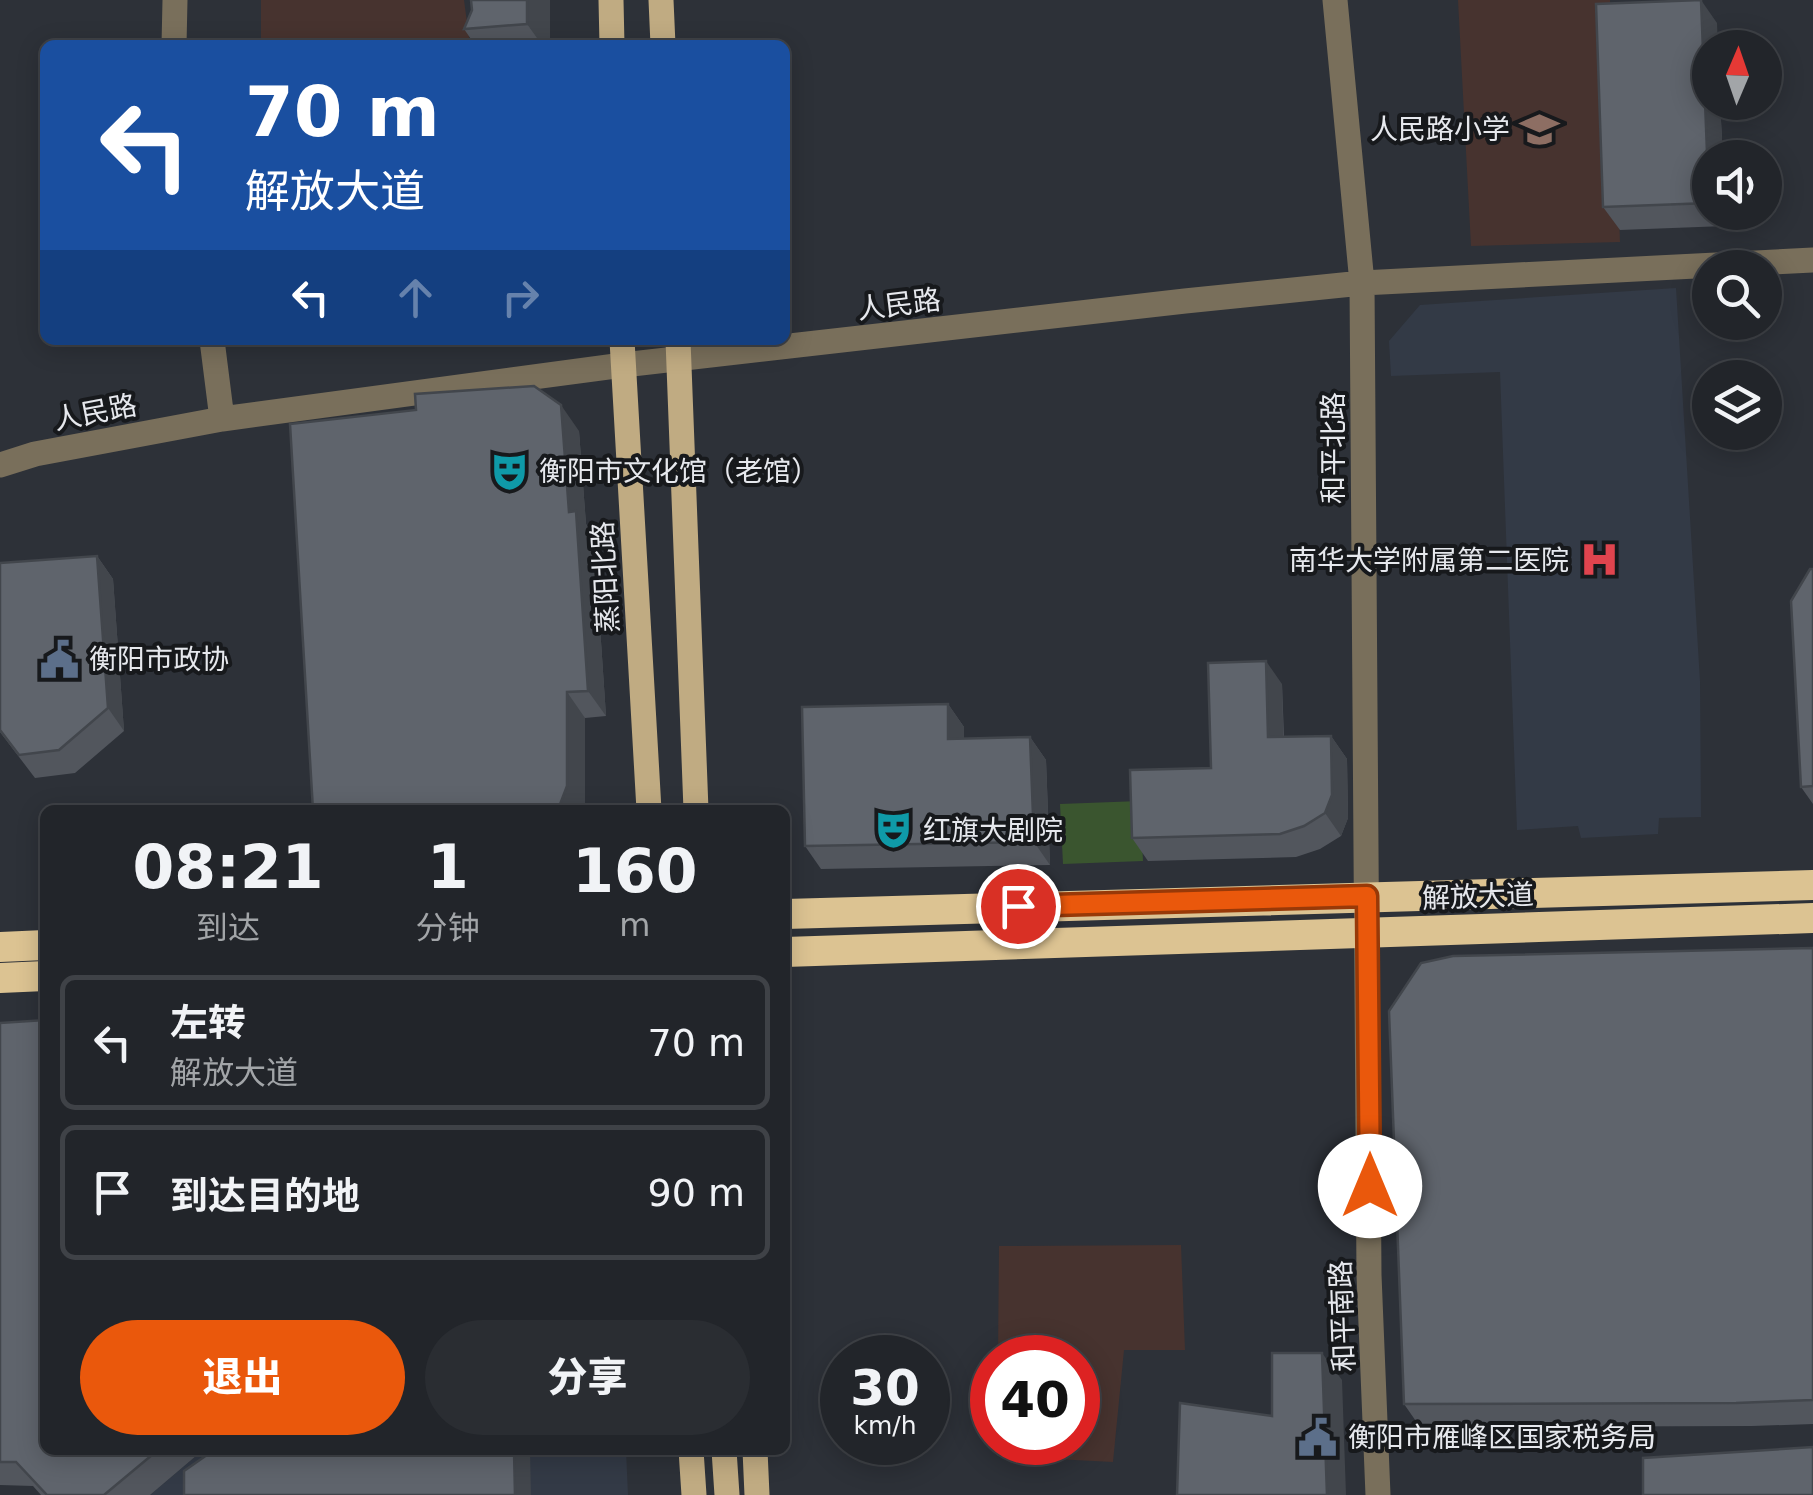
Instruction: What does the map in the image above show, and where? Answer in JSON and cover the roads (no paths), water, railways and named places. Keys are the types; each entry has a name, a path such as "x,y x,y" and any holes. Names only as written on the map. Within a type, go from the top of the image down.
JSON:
{"highway":[{"name":"解放大道","path":"790,914 1813,885"},
{"name":"解放大道","path":"793,955 1813,918"},
{"path":"0,947 40,945"},
{"path":"0,978 40,976"}],"main road":[{"path":"610,0 612,40"},
{"path":"661,0 663,40"},
{"path":"678,350 696,805"},
{"name":"蒸阳北路","path":"622,353 648,805"},
{"path":"690,1455 694,1495"},
{"path":"724,1455 726,1495"},
{"path":"754,1455 757,1495"}],"street":[{"path":"174,40 175,0"},
{"name":"和平北路","path":"1335,0 1362,282 1367,896"},
{"name":"人民路","path":"790,339 1362,282 1813,260"},
{"path":"213,345 222,419"},
{"name":"人民路","path":"0,465 35,454 222,419 622,353 728,345"},
{"name":"和平南路","path":"1367,896 1369,1276 1378,1495"}],"place":[{"name":"人民路小学","path":"1540,129"},
{"name":"衡阳市文化馆（老馆）","path":"509,471"},
{"name":"南华大学附属第二医院","path":"1599,560"},
{"name":"衡阳市政协","path":"59,659"},
{"name":"红旗大剧院","path":"893,830"},
{"name":"衡阳市雁峰区国家税务局","path":"1318,1437"}]}
